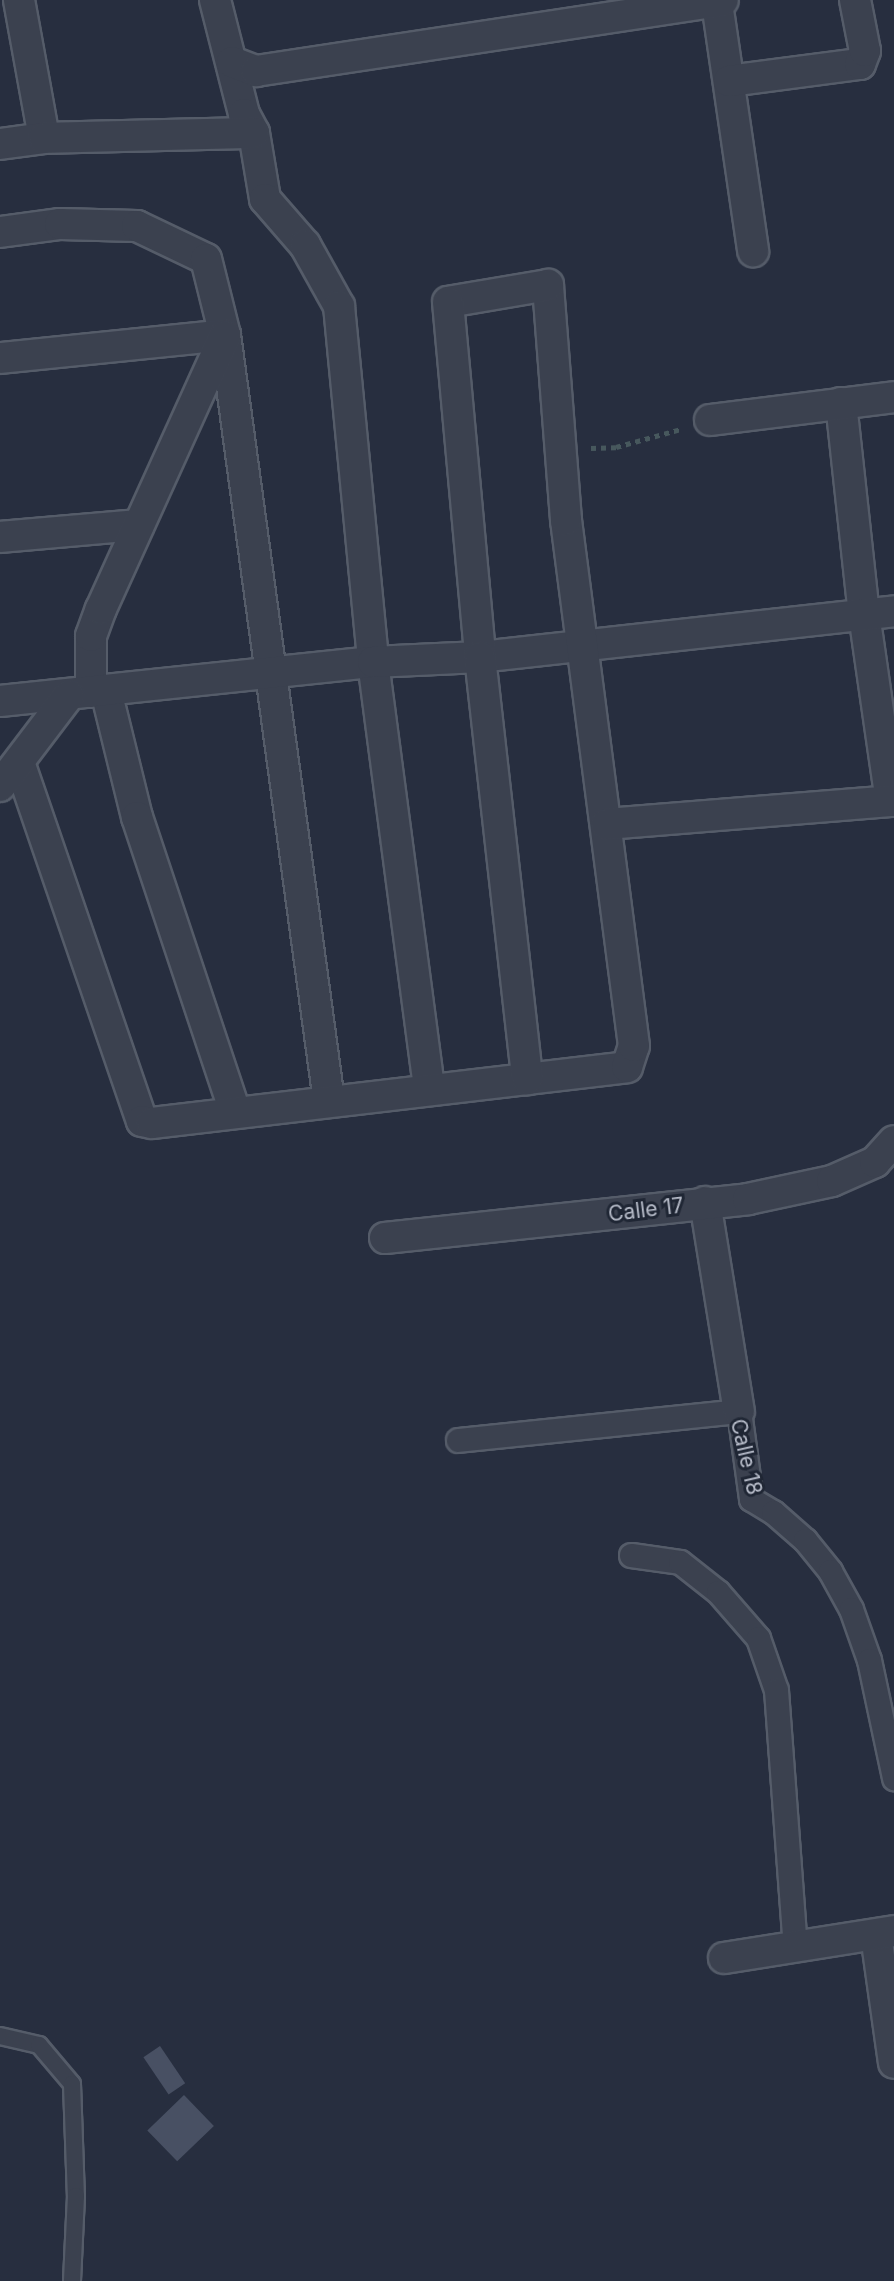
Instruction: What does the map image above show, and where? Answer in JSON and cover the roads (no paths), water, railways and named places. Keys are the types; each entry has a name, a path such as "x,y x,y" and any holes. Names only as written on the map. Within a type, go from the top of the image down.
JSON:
{"street":[{"path":"19,0 44,138"},
{"path":"215,0 222,37 232,62 244,114 254,133 265,199 305,245 339,306 373,662 429,1090"},
{"path":"729,82 860,64 865,51 855,0"},
{"path":"232,62 257,71 720,1 753,251"},
{"path":"0,144 44,138 254,133"},
{"path":"0,232 60,224 137,226 206,259 225,335 268,672 329,1101"},
{"path":"19,762 142,1121 152,1123 235,1111 527,1079 627,1067 634,1046 558,449 548,285 449,302 480,657 527,1079"},
{"path":"0,358 225,335"},
{"path":"225,335 138,525 91,636 89,692 137,817 235,1111"},
{"path":"710,420 894,397"},
{"path":"606,824 893,801 864,614 841,403"},
{"path":"0,537 138,525"},
{"path":"0,701 373,662 480,657 894,611"},
{"path":"0,786 19,762 89,692"},
{"name":"Calle 17","path":"385,1238 748,1199 832,1181 875,1162 894,1141"},
{"path":"705,1202 739,1411"},
{"name":"Calle 18","path":"458,1440 739,1411 751,1499 774,1512 805,1541 830,1571 851,1609 869,1660 894,1778"},
{"path":"631,1555 680,1562 718,1592 758,1638 776,1690 795,1947"},
{"path":"724,1958 885,1933 894,2063"}],"lane":[{"path":"0,2036 39,2045 72,2084 76,2196 72,2281"}]}
